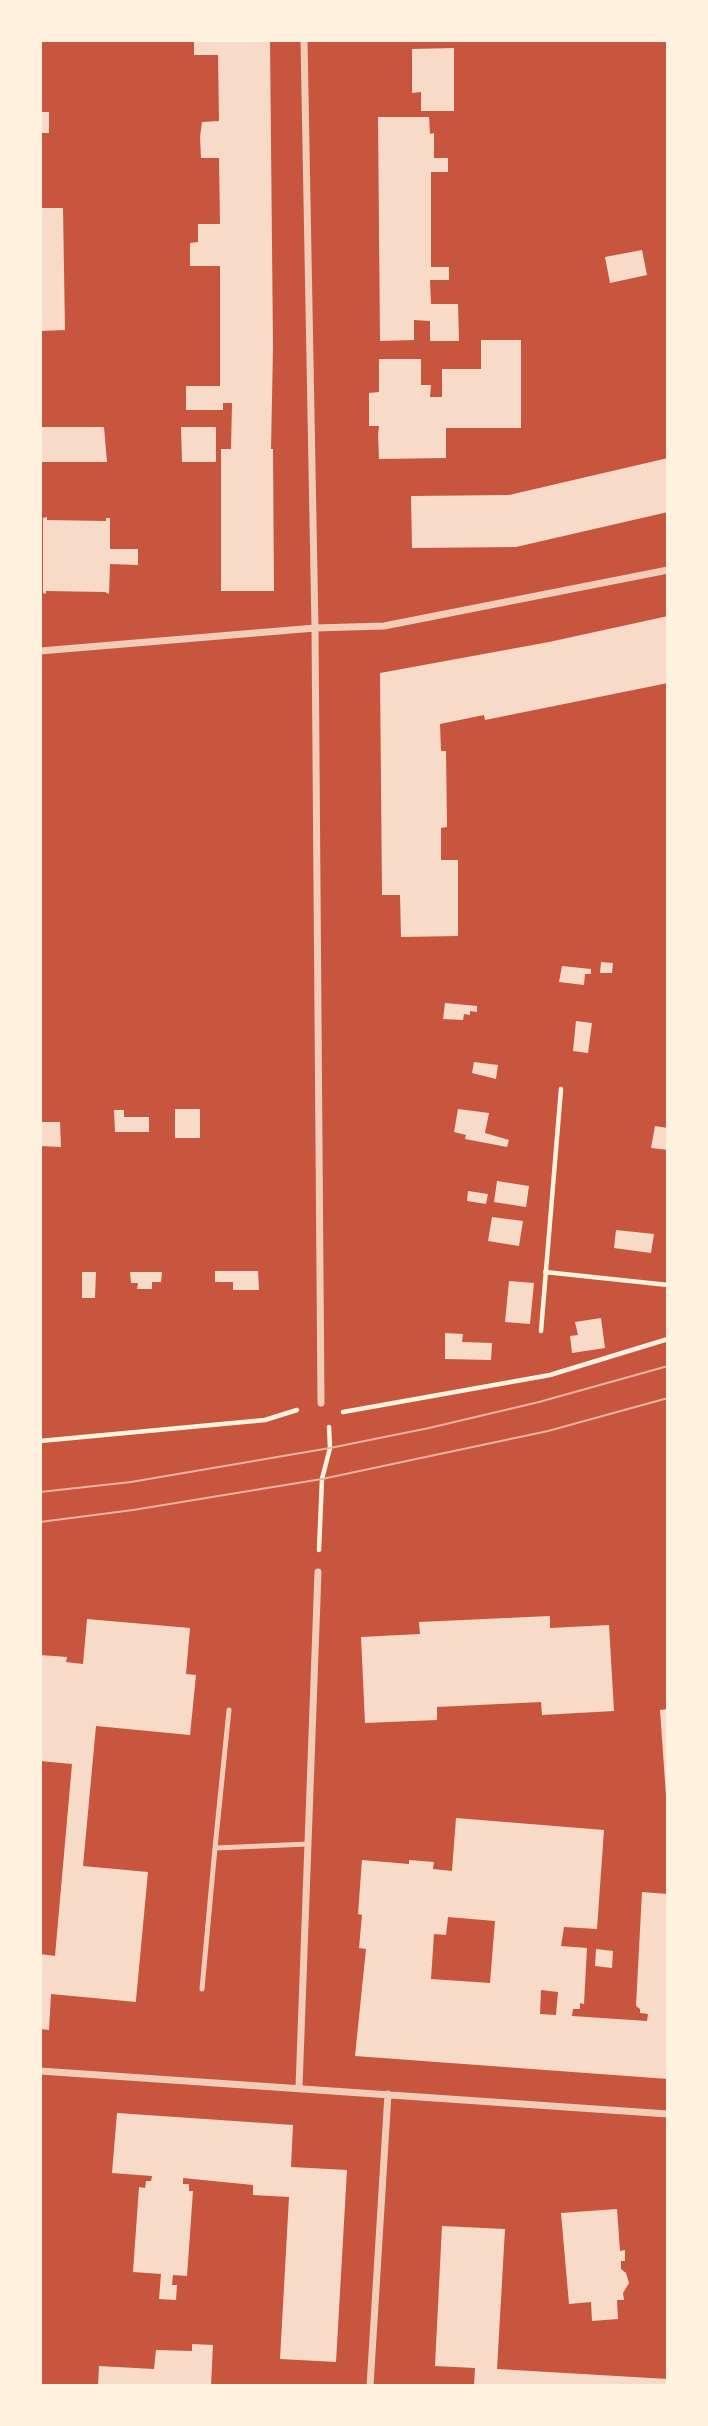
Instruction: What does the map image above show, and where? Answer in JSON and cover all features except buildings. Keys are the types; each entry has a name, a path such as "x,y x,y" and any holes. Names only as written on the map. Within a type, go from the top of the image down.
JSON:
{"street":[{"path":"304,40 315,628 321,1403"},
{"path":"40,651 315,628 384,626 668,570"},
{"path":"299,2087 318,1572"},
{"path":"40,2071 668,2114"},
{"path":"370,2386 388,2094"}],"lane":[{"path":"202,1989 229,1710"},
{"path":"215,1848 308,1844"}],"path":[{"path":"541,1331 561,1089"},
{"path":"545,1272 668,1285"},
{"path":"328,1415 550,1375 668,1339"},
{"path":"40,1441 265,1420 321,1403 328,1415 330,1448 322,1479 318,1572"}],"tram line":[{"path":"40,1492 131,1482 330,1448 539,1402 668,1366"},
{"path":"40,1522 133,1510 322,1479 548,1431 668,1398"}]}
